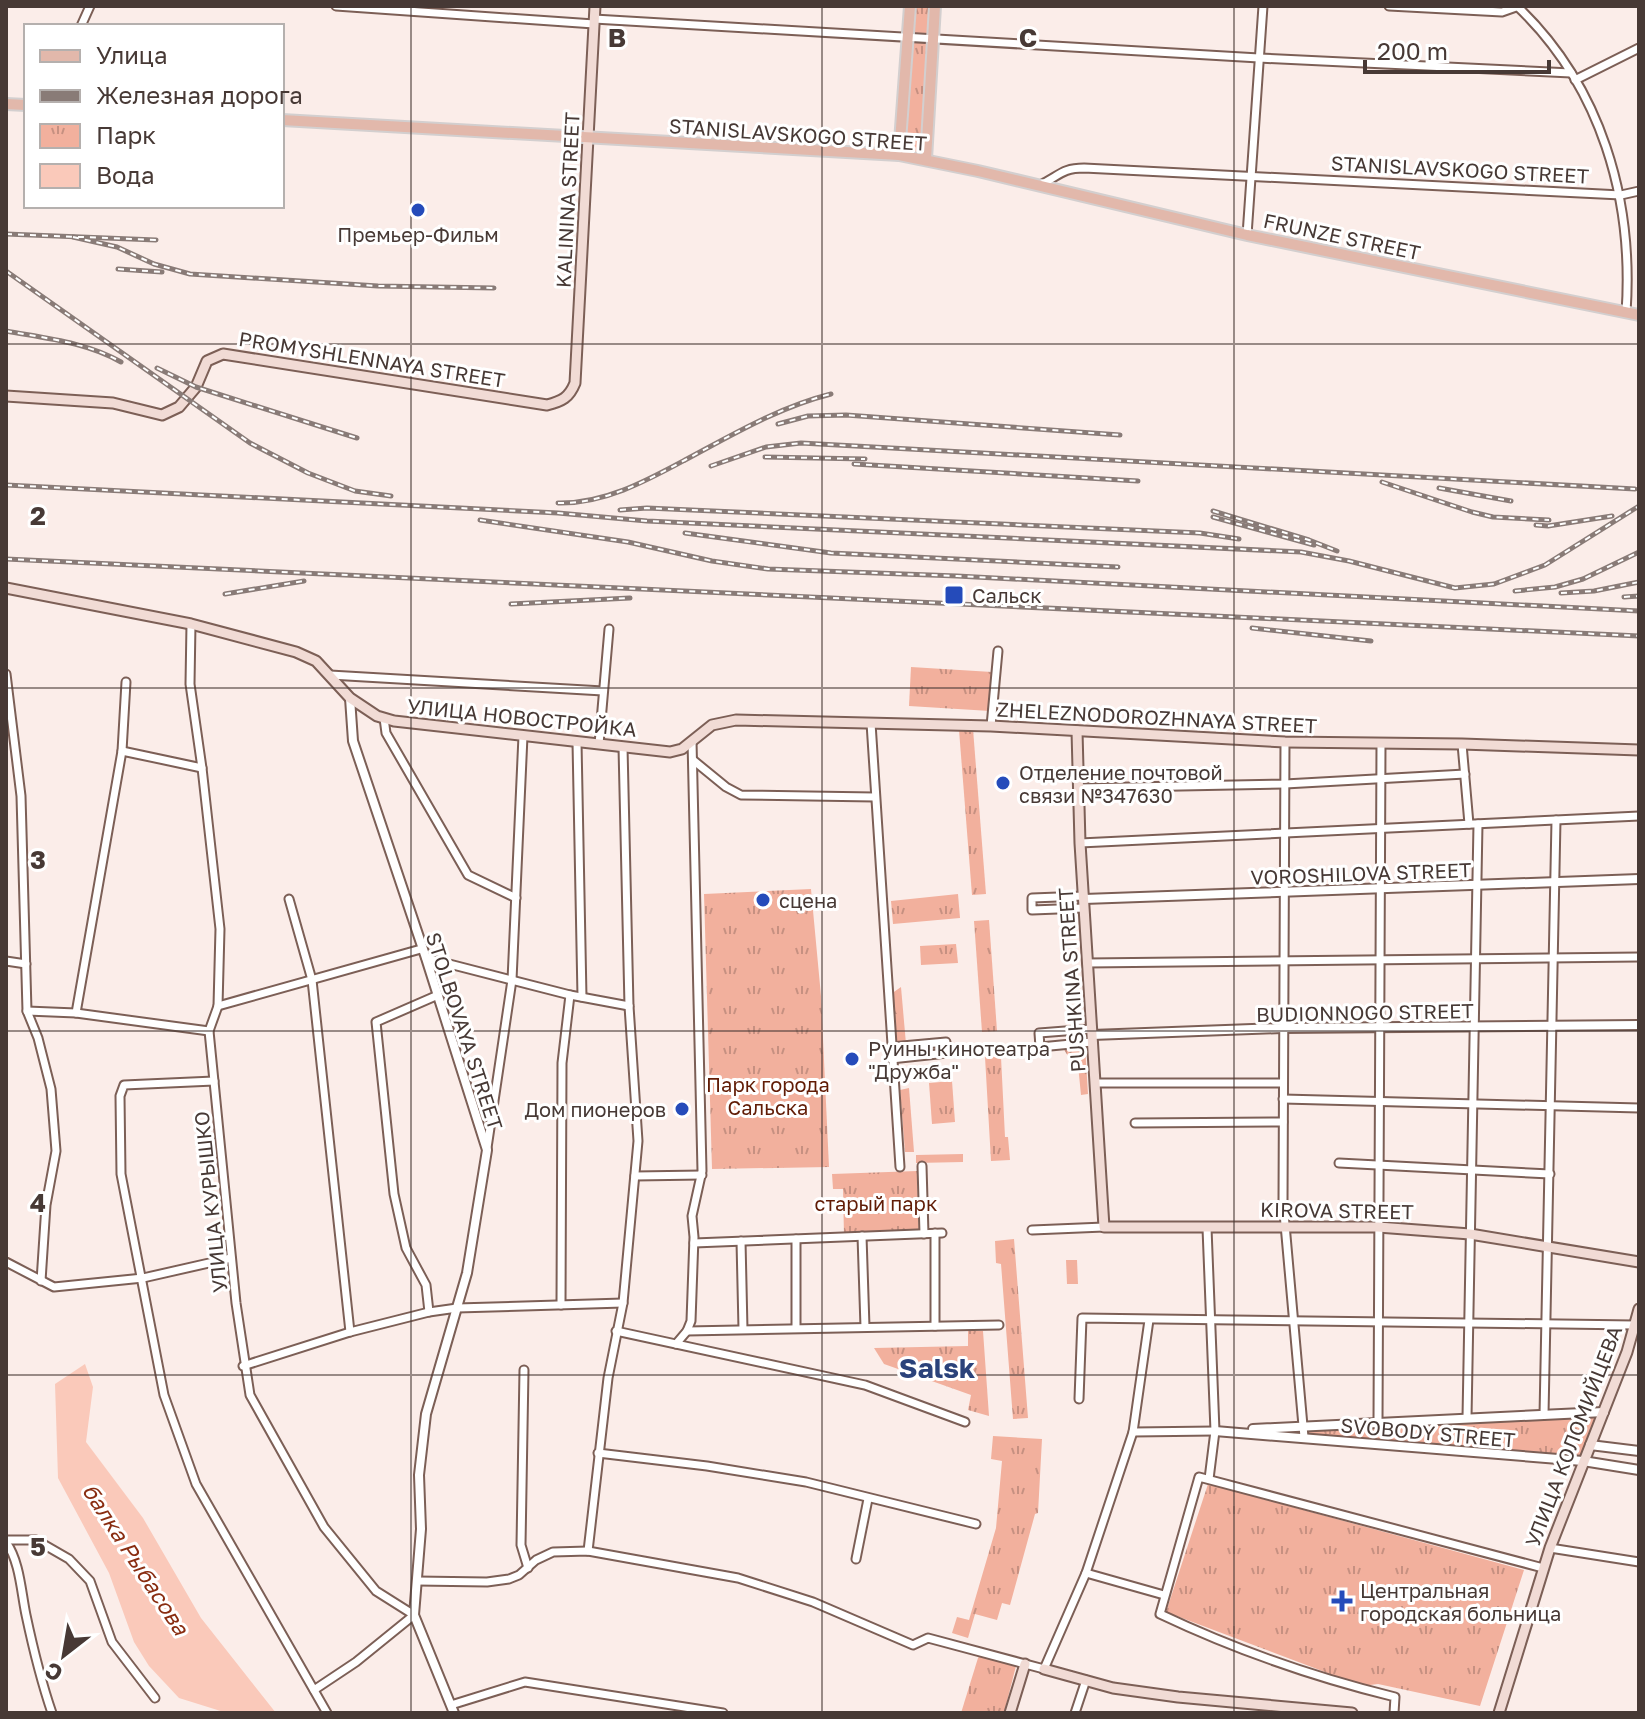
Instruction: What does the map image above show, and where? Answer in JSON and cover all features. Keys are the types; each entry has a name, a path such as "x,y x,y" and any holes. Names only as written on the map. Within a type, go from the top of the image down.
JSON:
{"main road":[{"name":"KALININA STREET","path":"570,396 575,383 595,6"},
{"path":"899,155 910,6"},
{"path":"926,159 935,6"},
{"name":"STANISLAVSKOGO STREET","path":"284,120 899,155 1040,185"},
{"name":"FRUNZE STREET","path":"1040,185 1247,235 1639,315"},
{"name":"PROMYSHLENNAYA STREET","path":"6,396 113,403 162,415 179,407 196,387 207,361 223,354 547,405 570,396"},
{"name":"УЛИЦА НОВОСТРОЙКА","path":"6,588 191,624 296,652 316,661 350,698 384,718 670,752 682,749"},
{"name":"ZHELEZNODOROZHNAYA STREET","path":"682,749 712,725 736,720 991,726 1285,742 1639,750"},
{"name":"PUSHKINA STREET","path":"1077,731 1080,843 1104,1227"},
{"name":"KIROVA STREET","path":"1104,1227 1378,1227 1470,1234 1639,1262"},
{"name":"УЛИЦА КОЛОМИЙЦЕВА","path":"1499,1713 1543,1568 1604,1412 1639,1309"},
{"path":"1010,1713 1025,1664"},
{"path":"1044,1669 1113,1688 1352,1713"}],"street":[{"path":"79,6 89,7"},
{"path":"336,6 933,37 1573,76 1639,48"},
{"path":"1247,235 1263,6"},
{"path":"1389,6 1502,12 1518,6 1555,49 1597,119 1611,157 1627,237 1626,313"},
{"name":"STANISLAVSKOGO STREET","path":"1040,185 1068,168 1621,195 1639,191"},
{"name":"УЛИЦА КУРЫШКО","path":"191,624 190,684 220,929 218,1006 209,1031 243,1366 250,1395 324,1527 376,1591 414,1615"},
{"path":"599,744 609,629"},
{"path":"991,726 998,651"},
{"path":"6,674 10,736 21,796 27,1011 38,1038 51,1089 56,1151 46,1205 41,1281"},
{"path":"330,675 603,691"},
{"path":"76,1013 122,751 126,682"},
{"name":"STOLBOVAYA STREET","path":"350,698 353,741 487,1150 467,1273 426,1414 419,1475 421,1529 414,1615"},
{"path":"384,718 386,733 468,875 516,898"},
{"path":"871,723 900,1167"},
{"path":"487,1150 512,980 523,736"},
{"path":"676,1344 691,1321 692,1216 702,1175 692,741"},
{"path":"577,742 582,997"},
{"path":"1285,742 1283,1202 1304,1437"},
{"path":"1378,1423 1381,744"},
{"path":"1462,744 1473,824 1477,884 1467,1418"},
{"path":"588,1551 598,1453 623,1303 638,1141 629,1006 623,747"},
{"path":"122,751 202,768"},
{"path":"693,760 741,795 874,797"},
{"path":"1078,788 1285,784 1465,774"},
{"path":"1080,843 1639,816"},
{"path":"1544,1415 1556,820"},
{"name":"VOROSHILOVA STREET","path":"1084,901 1032,910 1032,898 1084,901 1639,879"},
{"path":"289,899 312,980 350,1332"},
{"path":"218,1006 421,949"},
{"path":"1087,963 1639,957"},
{"path":"426,958 570,995 629,1006"},
{"path":"6,961 26,964"},
{"path":"429,1312 426,1285 406,1248 394,1194 376,1022 438,995"},
{"path":"561,1305 562,1063 570,995"},
{"path":"27,1011 76,1013 209,1031"},
{"name":"BUDIONNOGO STREET","path":"1092,1036 1040,1047 1039,1033 1092,1036 1282,1028 1639,1025"},
{"path":"891,1047 946,1042 947,1053 891,1059"},
{"path":"214,1081 124,1085 120,1096 121,1174 164,1395 196,1484 327,1713"},
{"path":"1095,1083 1283,1083"},
{"path":"1283,1099 1639,1108"},
{"path":"1135,1123 1283,1122"},
{"path":"1339,1163 1550,1174"},
{"path":"922,1166 924,1234"},
{"path":"635,1176 702,1175"},
{"name":"KIROVA STREET","path":"1032,1230 1104,1227"},
{"path":"1207,1228 1215,1431 1209,1479"},
{"path":"694,1243 938,1233 935,1326"},
{"path":"862,1236 865,1327"},
{"path":"796,1239 796,1328"},
{"path":"741,1241 743,1329"},
{"path":"6,1262 54,1287 143,1278 231,1258"},
{"path":"243,1366 350,1332 429,1312 457,1308 623,1303"},
{"path":"1079,1399 1082,1318 1211,1322 1636,1322"},
{"path":"417,1581 487,1582 509,1579 553,1552 588,1551 738,1578 813,1602 913,1645 928,1638 1044,1669 1086,1573 1133,1432 1149,1320"},
{"path":"687,1331 999,1325"},
{"path":"616,1331 865,1385 965,1422"},
{"path":"524,1370 521,1545 528,1568"},
{"name":"SVOBODY STREET","path":"1133,1432 1215,1431 1604,1412"},
{"name":"SVOBODY STREET","path":"1215,1431 1583,1461 1639,1470"},
{"path":"1590,1445 1639,1451"},
{"path":"598,1453 806,1482 976,1524"},
{"path":"1394,1713 1395,1697 1274,1663 1160,1614 1199,1477 1543,1568"},
{"path":"856,1559 868,1499"},
{"path":"52,1713 18,1575 6,1541 36,1540 69,1559 90,1581 112,1642 155,1698"},
{"path":"1550,1548 1639,1562"},
{"path":"1086,1573 1164,1595"},
{"path":"314,1690 356,1662 414,1615 453,1709 525,1682 723,1713"},
{"path":"1075,1713 1086,1680"}],"green space":[{"path":"909,6 935,6 926,159 899,155"},
{"path":"911,667 992,672 990,711 909,706"},
{"path":"973,729 986,894 972,895 959,730"},
{"name":"Парк города Сальска","path":"811,889 821,996 829,1167 712,1169 704,894"},
{"path":"958,894 960,918 893,924 891,901"},
{"path":"989,920 997,1031 982,1032 974,921"},
{"path":"956,944 958,963 921,965 920,946"},
{"path":"901,987 906,1044 895,1045 891,994"},
{"path":"1085,1046 1088,1094 1081,1095 1078,1065 1071,1061 1063,1048"},
{"path":"985,1057 1001,1057 1005,1137 1008,1137 1010,1160 991,1161"},
{"path":"952,1081 955,1122 932,1124 929,1083"},
{"path":"909,1088 914,1152 905,1152 900,1090"},
{"path":"963,1154 963,1162 916,1163 916,1155"},
{"name":"старый парк","path":"917,1171 919,1233 844,1236 843,1189 833,1189 832,1174"},
{"path":"1014,1239 1028,1418 1013,1419 1001,1264 996,1263 995,1241"},
{"path":"1066,1260 1077,1260 1078,1284 1067,1284"},
{"path":"968,1331 983,1331 989,1416 968,1410 971,1395 884,1364 874,1348 968,1346"},
{"path":"1604,1412 1583,1461 1304,1437 1304,1426"},
{"path":"993,1436 1042,1439 1038,1513 1035,1514 1010,1605 1002,1603 997,1620 975,1614 968,1638 952,1633 957,1617 969,1620 996,1528 1002,1461 991,1459"},
{"name":"Центральная городская больница","path":"1208,1484 1524,1570 1480,1706 1378,1684 1362,1686 1166,1612"},
{"path":"982,1653 1016,1666 1004,1713 961,1713"}],"water":[{"name":"балка Рыбасова","path":"85,1364 93,1387 86,1442 143,1518 201,1618 276,1713 227,1713 179,1698 149,1666 134,1642 109,1573 58,1478 55,1384"}],"railway":[{"path":"6,234 156,240"},
{"path":"73,237 117,247 154,264 190,274 378,286 494,288"},
{"path":"118,269 162,272"},
{"path":"6,271 250,443 308,473 355,491 391,496"},
{"path":"6,331 79,345 121,362"},
{"path":"157,368 196,387 357,438"},
{"path":"558,503 592,500 624,490 774,414 831,394"},
{"path":"778,424 808,416 846,415 1120,435"},
{"path":"711,466 766,447 801,443 1635,489"},
{"path":"765,457 865,459"},
{"path":"854,464 1138,481"},
{"path":"1382,482 1493,517 1549,520"},
{"path":"6,485 558,513 647,521 1301,552 1455,588 1494,584 1545,565 1639,506"},
{"path":"1439,488 1511,501"},
{"path":"620,510 647,508 1200,533 1239,539"},
{"path":"1213,511 1337,551"},
{"path":"1536,525 1548,526 1612,516"},
{"path":"1213,517 1314,545"},
{"path":"480,520 628,542 712,561 768,569 1639,611"},
{"path":"685,533 831,553 1118,567"},
{"path":"1515,591 1555,587 1583,579 1639,552"},
{"path":"6,559 1639,636"},
{"path":"225,594 304,581"},
{"path":"1561,593 1594,591 1639,582"},
{"path":"1624,597 1639,596"},
{"path":"511,604 630,598"},
{"path":"1252,628 1371,641"}],"place":[{"name":"Премьер-Фильм","path":"418,210"},
{"name":"Сальск","path":"954,595"},
{"name":"Отделение почтовой связи №347630","path":"1003,783"},
{"name":"сцена","path":"763,900"},
{"name":"Руины кинотеатра \"Дружба\"","path":"852,1059"},
{"name":"Дом пионеров","path":"682,1109"},
{"name":"Центральная городская больница","path":"1342,1601"}],"district":[{"name":"Salsk","path":"937,1367"}]}
